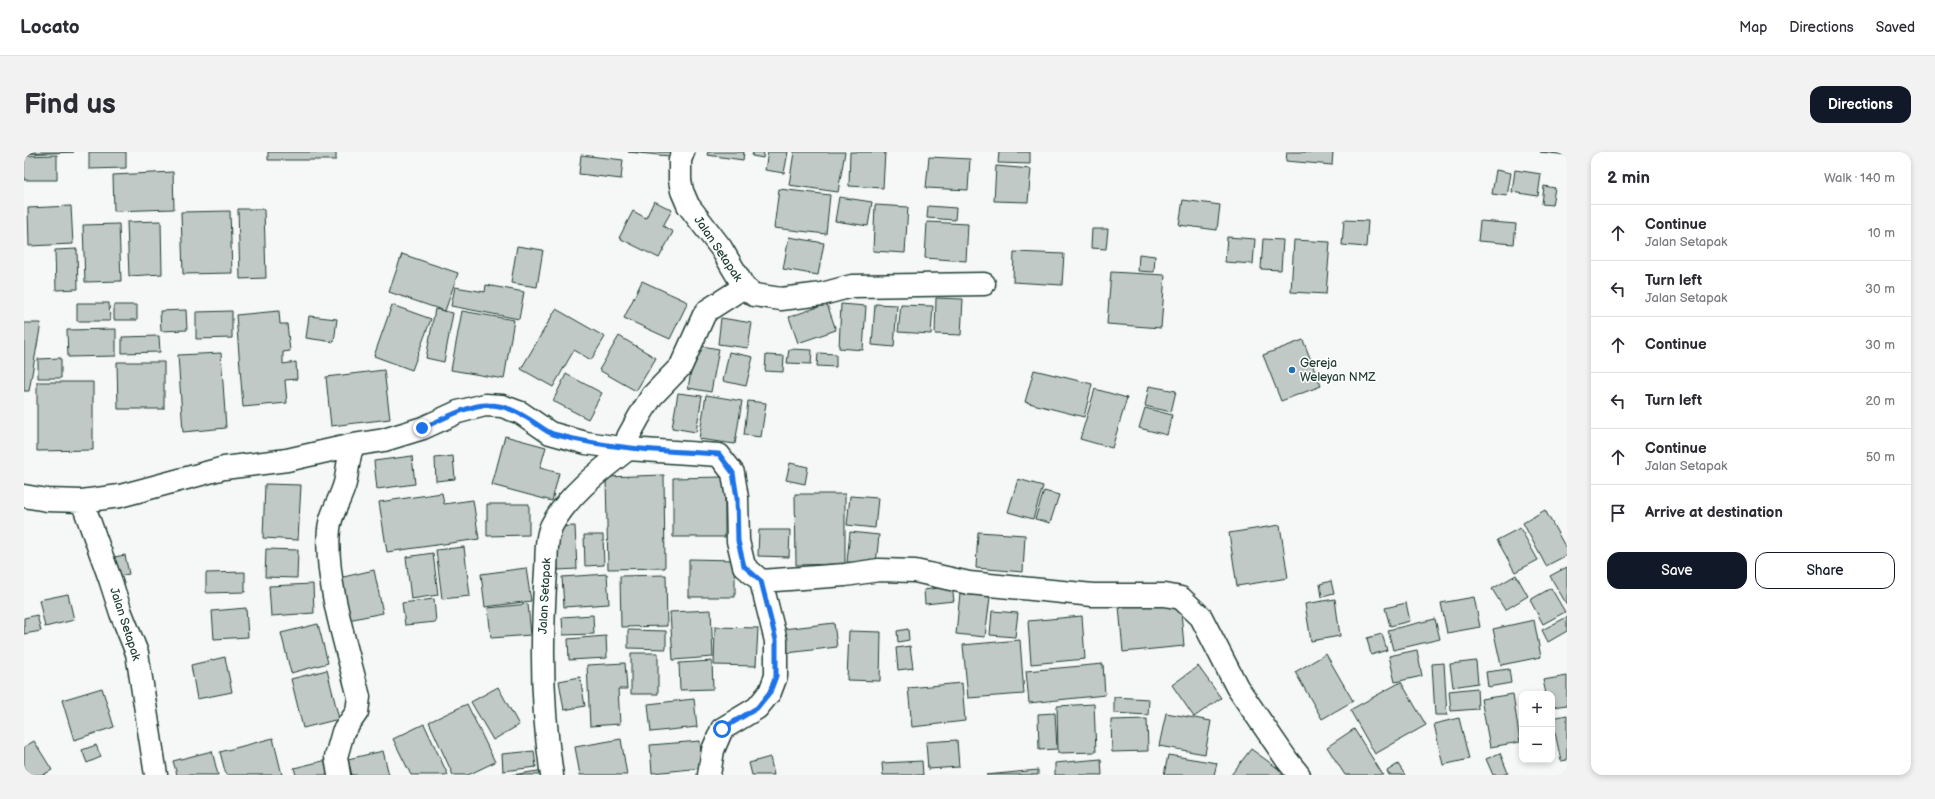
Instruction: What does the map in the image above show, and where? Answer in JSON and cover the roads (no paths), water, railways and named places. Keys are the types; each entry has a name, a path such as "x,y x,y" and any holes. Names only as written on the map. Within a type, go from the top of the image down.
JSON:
{"street":[{"name":"Jalan Setapak","path":"552,775 546,738 542,690 543,613 548,540 552,524 579,488 628,448 628,437 638,417 652,396 681,366 688,354 704,315 708,310 744,287 721,248 688,206 682,191 680,180 680,160 683,152"},
{"path":"744,287 754,295 782,299 822,294 852,286 984,284"},
{"path":"24,496 47,500 82,501 120,496 224,468 287,460 353,445 384,440 422,428 458,412 486,405 502,406 521,413 550,433 586,443 628,448 719,454 733,473 737,498 738,541 744,566 761,581 776,640 776,676 770,692 757,708 722,729 713,750 709,775"},
{"path":"339,775 336,757 343,732 357,712 359,697 333,587 328,528 345,484 349,454 353,445"},
{"name":"Jalan Setapak","path":"82,501 110,578 120,613 137,653 156,775"},
{"path":"761,581 830,576 879,570 915,571 969,583 1092,595 1165,595 1181,598 1201,617 1237,688 1299,775"}],"place":[{"name":"Gereja Weleyan NMZ","path":"1292,370"}]}
